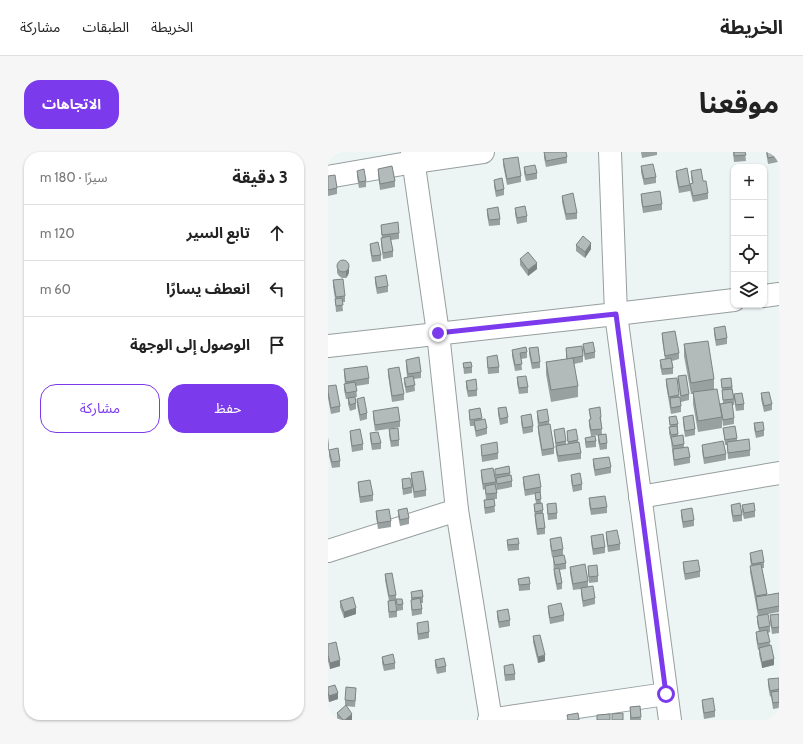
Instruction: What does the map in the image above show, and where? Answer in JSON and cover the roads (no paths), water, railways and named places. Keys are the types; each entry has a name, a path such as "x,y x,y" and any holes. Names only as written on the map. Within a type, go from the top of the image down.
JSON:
{"street":[{"path":"328,177 413,157 483,152"},
{"path":"610,152 616,314 670,720"},
{"path":"413,157 438,333 457,510 490,720 666,694"},
{"path":"767,296 779,294"},
{"path":"328,346 731,300"},
{"path":"640,497 779,473"},
{"path":"328,551 457,510"}]}
